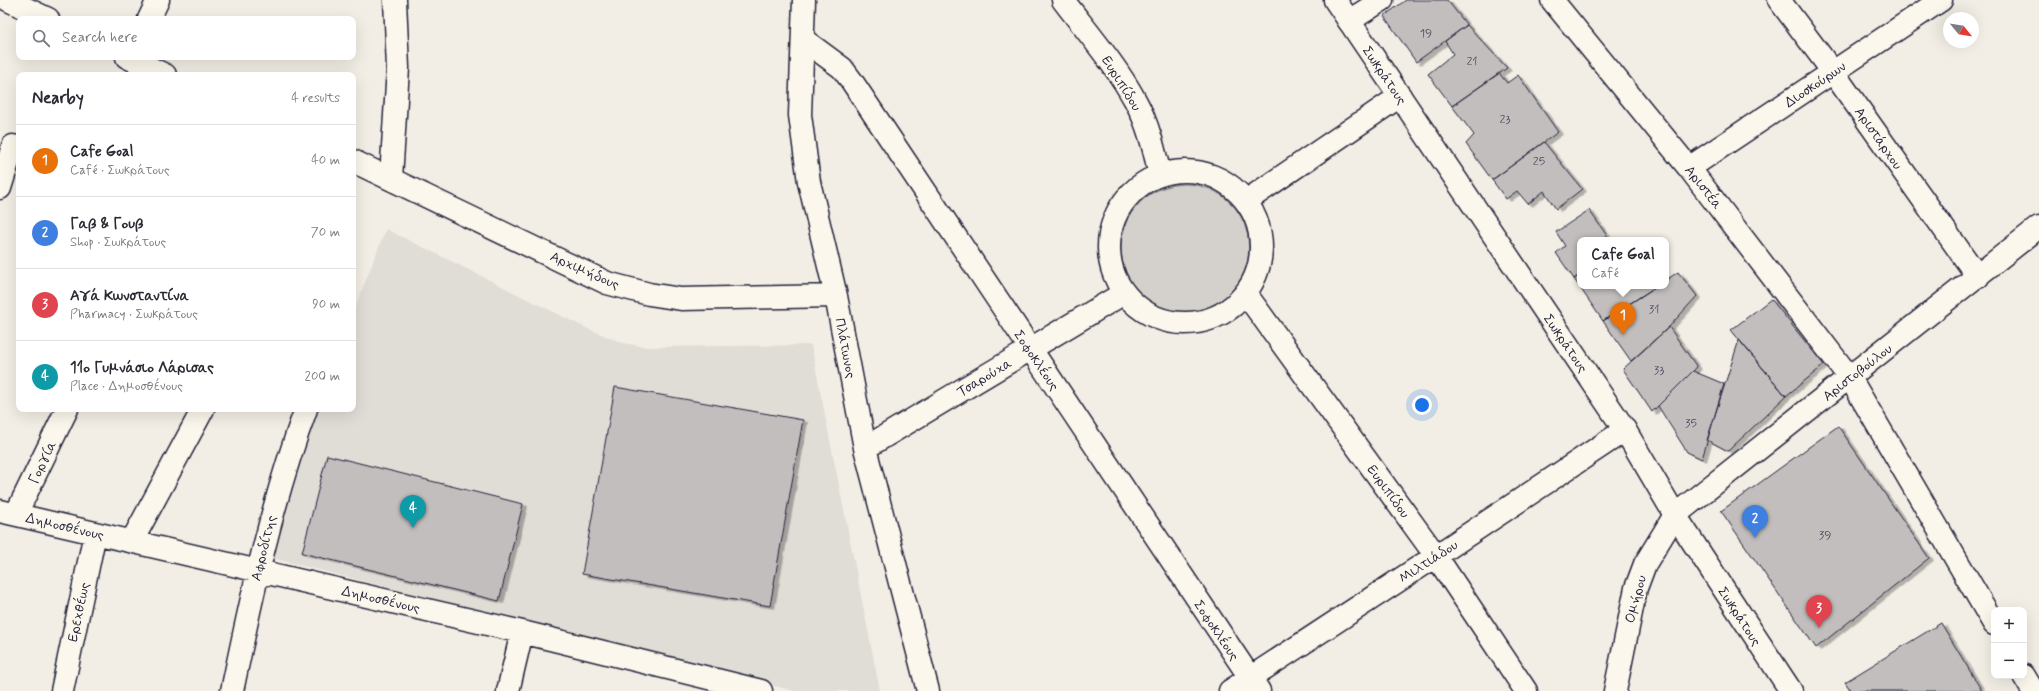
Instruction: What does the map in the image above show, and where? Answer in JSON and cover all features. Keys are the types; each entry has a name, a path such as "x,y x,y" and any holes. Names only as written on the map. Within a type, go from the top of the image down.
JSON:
{"street":[{"path":"8,0 42,16"},
{"path":"150,16 158,0"},
{"path":"391,178 398,68 395,0"},
{"name":"Πλάτωνος","path":"804,0 804,40 800,115 802,141 812,195 836,296 865,448 928,691"},
{"name":"Ευριπίδου","path":"1063,0 1120,75 1135,101 1152,141 1160,175"},
{"name":"Σωκράτους","path":"1335,0 1625,430 1675,515 1791,691"},
{"path":"1349,21 1382,0"},
{"name":"Αριστέα","path":"1552,0 1689,168 1850,378 1991,619"},
{"name":"Αριστάρχου","path":"1779,0 1833,72 1978,276"},
{"name":"Διοσκούρων","path":"1689,168 1941,0"},
{"name":"Σοφοκλέους","path":"804,40 842,68 1254,685"},
{"path":"134,60 159,72"},
{"path":"1246,201 1400,96"},
{"path":"0,188 11,144"},
{"name":"Αρχιμήδους","path":"356,162 607,282 626,289 681,299 836,296"},
{"path":"1187,171 1209,174 1229,185 1246,201 1256,220 1261,240 1260,262 1253,282 1246,294 1233,306 1219,316 1194,323 1167,322 1143,311 1124,293 1114,275 1109,255 1110,234 1116,214 1128,197 1144,183 1160,175 1187,171"},
{"name":"Αριστοβούλου","path":"1675,515 2039,227"},
{"name":"Τσαρούχα","path":"865,448 1124,293"},
{"name":"Ευριπίδου","path":"1246,294 1436,556 1526,691"},
{"name":"Γοργία","path":"8,513 65,412"},
{"path":"132,541 201,412"},
{"name":"Αφροδίτης","path":"232,691 257,570 276,498 305,412"},
{"name":"Μιλτιάδου","path":"1230,691 1254,685 1436,556 1625,430"},
{"name":"Δημοσθένους","path":"8,513 522,632 761,691"},
{"name":"Ομήρου","path":"1614,691 1636,588 1645,564 1675,515"},
{"name":"Ερεχθέως","path":"62,691 95,533"},
{"path":"508,691 522,632"},
{"path":"2026,679 2033,691"}],"shaded area":[{"path":"1179,184 1191,184 1210,189 1226,198 1235,207 1244,223 1248,236 1248,260 1244,273 1235,289 1226,298 1204,309 1191,312 1179,312 1160,307 1144,298 1135,289 1124,267 1121,254 1121,242 1126,223 1135,207 1144,198 1166,187"},
{"path":"386,229 586,328 623,343 647,347 811,345 880,691 794,691 268,557 315,412 356,412 356,305"}],"building":[{"path":"1406,0 1447,0 1467,25 1416,62 1384,16"},
{"path":"1467,25 1507,68 1452,106 1428,74 1453,54 1445,41"},
{"path":"1499,73 1507,83 1518,75 1558,132 1492,180 1466,144 1474,135 1452,106"},
{"path":"1544,142 1582,189 1556,209 1544,191 1528,204 1517,191 1506,199 1492,180"},
{"path":"1589,210 1608,237 1577,237 1577,277 1574,279 1556,253 1565,246 1556,232"},
{"path":"1678,272 1697,296 1669,327 1631,361 1603,321 1652,289 1669,289 1669,278"},
{"path":"1581,289 1652,289 1603,321"},
{"path":"1771,299 1824,365 1786,396 1731,330"},
{"path":"1669,327 1697,367 1652,412 1623,369"},
{"path":"1739,340 1786,396 1728,451 1707,440"},
{"path":"1693,371 1724,384 1702,459 1687,452 1658,406"},
{"path":"615,387 803,420 770,606 582,574"},
{"path":"1838,426 1929,558 1816,648 1721,511"},
{"path":"327,455 523,504 499,601 302,553"},
{"path":"1941,623 1982,691 1851,691 1845,682"}],"place":[{"name":"Cafe Goal","path":"1623,335"},
{"name":"11ο Γυμνάσιο Λάρισας","path":"413,528"},
{"name":"Γαβ & Γουβ","path":"1755,538"},
{"name":"Αγά Κωνσταντίνα","path":"1819,628"}]}
